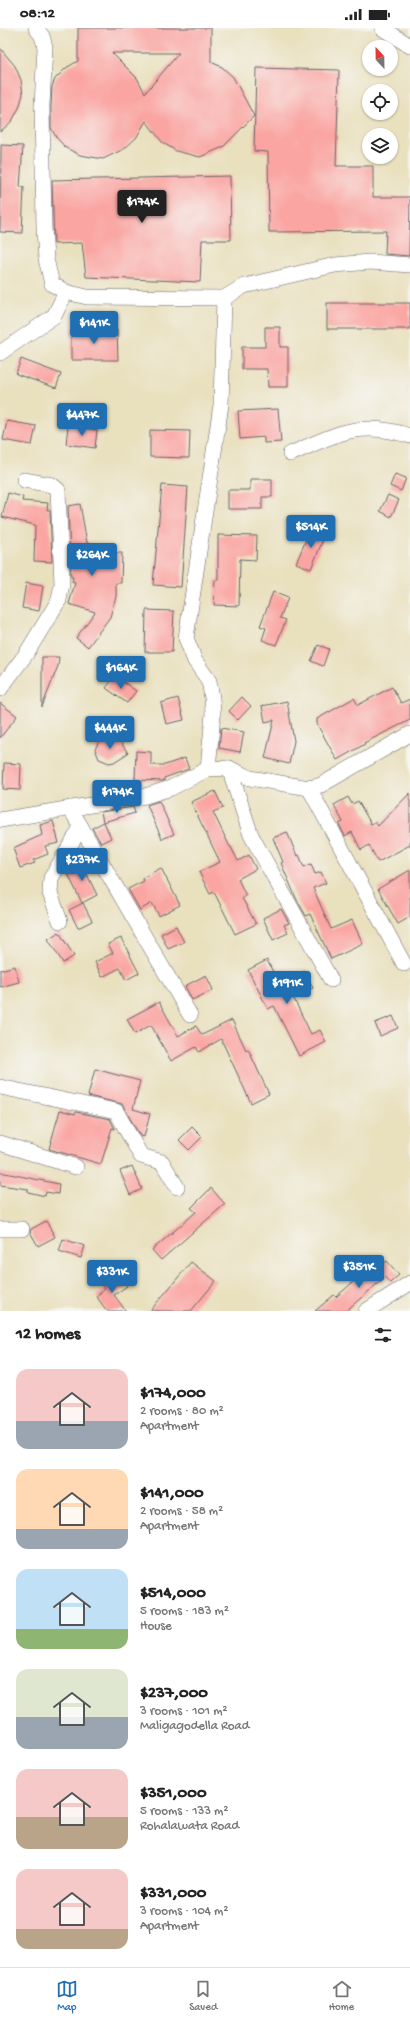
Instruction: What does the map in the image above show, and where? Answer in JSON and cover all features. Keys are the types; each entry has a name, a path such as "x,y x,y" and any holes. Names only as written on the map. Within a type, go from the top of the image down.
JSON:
{"street":[{"path":"36,28 42,36 45,47 42,106 46,259 52,284 66,292 87,296 224,298 244,286 335,265 370,262 410,265"},
{"path":"382,28 410,46"},
{"path":"0,353 54,316 66,292"},
{"path":"208,769 213,714 212,698 209,681 195,661 186,638 221,405 224,298"},
{"path":"290,454 339,433 364,428 410,436"},
{"path":"0,689 26,654 59,600 62,584 58,490 52,485 24,480"},
{"path":"0,820 145,796 171,788 208,769 229,768 250,778 309,788 321,785 410,734"},
{"path":"229,768 251,835 331,980"},
{"path":"309,788 404,964"},
{"path":"70,808 190,1015"},
{"path":"60,921 50,893 51,878 81,827"},
{"path":"0,1087 116,1111 140,1156 162,1162 177,1187"},
{"path":"0,1143 76,1167"},
{"path":"0,1229 22,1229"},
{"path":"366,1311 410,1283"}],"building":[{"path":"78,28 211,28 211,62 222,67 233,77 254,116 223,147 200,157 176,151 162,142 146,121 136,138 124,149 103,159 80,155 66,148 56,137 51,128 52,86 55,79 66,68 78,61","holes":["112,53 179,53 145,93 137,78"]},
{"path":"0,48 15,66 21,80 23,94 19,108 12,121 0,132"},
{"path":"256,68 339,70 336,166 373,166 373,197 410,197 409,256 385,254 386,231 269,232 268,152 254,151"},
{"path":"1,145 23,146 20,187 24,187 22,233 0,232"},
{"path":"230,176 231,240 202,240 200,282 86,277 82,243 54,244 52,180"},
{"path":"327,303 410,303 410,329 327,329"},
{"path":"265,327 280,327 280,347 288,347 288,387 268,387 267,369 242,369 242,347 265,347"},
{"path":"117,329 118,360 71,360 71,330"},
{"path":"21,359 61,374 56,388 16,374"},
{"path":"278,409 281,442 264,443 264,437 240,439 238,411"},
{"path":"7,421 36,426 32,445 3,440"},
{"path":"68,426 97,430 95,448 66,444"},
{"path":"150,430 190,431 189,458 150,457"},
{"path":"395,474 406,478 401,491 390,486"},
{"path":"250,479 272,479 272,497 262,497 262,509 228,509 228,490 250,490"},
{"path":"162,485 188,487 181,587 153,585"},
{"path":"8,493 23,497 22,501 48,503 47,510 50,510 52,562 34,561 35,525 2,517"},
{"path":"388,495 399,500 391,517 380,511"},
{"path":"80,504 87,543 93,544 91,553 122,553 121,583 116,583 116,596 110,617 88,647 76,638 95,612 69,604 75,583 72,582 73,577 71,577 68,506"},
{"path":"311,528 325,535 311,569 296,563"},
{"path":"218,535 257,536 256,560 240,559 239,606 214,605 215,580 218,580"},
{"path":"26,583 43,586 39,611 22,608"},
{"path":"273,592 288,598 280,618 286,620 276,645 262,640 266,628 260,626"},
{"path":"146,610 174,611 172,652 145,652"},
{"path":"318,645 329,649 323,666 311,661"},
{"path":"42,657 59,657 58,666 42,707"},
{"path":"115,676 136,691 127,703 106,688"},
{"path":"392,687 401,703 410,699 410,720 364,743 365,744 337,760 317,724 317,719 354,698 358,705"},
{"path":"242,697 251,706 238,720 229,711"},
{"path":"178,698 184,720 166,724 161,703"},
{"path":"287,701 294,741 289,764 265,758 274,720 265,722 262,706"},
{"path":"0,703 17,716 0,738"},
{"path":"221,728 244,732 240,752 219,748"},
{"path":"110,736 119,740 128,753 114,762 109,763 99,759 95,749 100,740"},
{"path":"136,751 151,752 151,765 165,765 185,758 189,769 164,778 164,781 135,780"},
{"path":"4,763 21,764 20,790 3,789"},
{"path":"215,791 223,808 213,812 230,847 238,861 249,855 256,869 238,879 246,896 242,898 256,924 235,934 214,892 210,894 199,872 220,862 191,802"},
{"path":"410,793 410,845 378,862 369,845 361,850 352,832 345,836 339,824 343,822 334,805 348,797 352,804 358,801 371,824 375,822 378,826"},
{"path":"159,801 174,834 162,839 147,805"},
{"path":"133,807 135,813 103,822 101,812"},
{"path":"53,821 59,843 45,846 48,854 33,860 35,863 20,868 13,848 42,835 40,825"},
{"path":"104,822 111,838 101,843 92,828"},
{"path":"287,832 297,856 299,855 304,867 311,864 315,874 321,872 326,883 313,888 331,929 352,920 363,944 331,959 310,914 306,916 296,898 281,863 283,862 273,838"},
{"path":"81,862 97,895 82,903 66,870"},
{"path":"161,868 180,905 159,916 152,903 140,910 128,889 144,881 142,878"},
{"path":"410,870 410,917 398,924 378,889"},
{"path":"83,903 92,921 78,928 69,910"},
{"path":"281,909 289,923 284,925 288,933 273,940 263,918"},
{"path":"176,926 184,942 168,949 161,934"},
{"path":"59,932 74,956 63,963 48,939"},
{"path":"121,938 139,973 126,980 120,968 102,977 95,962 113,953 108,944"},
{"path":"267,960 279,984 305,971 313,988 293,997 311,1034 320,1030 326,1042 299,1056 274,1006 268,1009 248,970"},
{"path":"15,966 19,982 0,987 0,970"},
{"path":"206,975 213,990 192,1000 185,986"},
{"path":"159,1002 178,1036 196,1026 202,1035 232,1020 246,1050 248,1049 269,1094 251,1103 221,1039 199,1052 196,1047 171,1061 151,1025 135,1034 127,1019"},
{"path":"393,1016 398,1028 380,1036 375,1023"},
{"path":"95,1069 140,1081 133,1109 150,1114 144,1137 140,1136 122,1104 88,1096"},
{"path":"60,1110 75,1114 76,1112 110,1119 115,1129 112,1128 101,1164 49,1149"},
{"path":"192,1127 202,1137 189,1150 179,1140"},
{"path":"132,1166 142,1189 130,1195 120,1171"},
{"path":"0,1172 59,1184 58,1194 46,1192 45,1196 28,1192 28,1189 0,1185"},
{"path":"211,1188 225,1204 161,1260 152,1250 196,1212 191,1208"},
{"path":"46,1221 55,1237 38,1246 30,1232 31,1229"},
{"path":"63,1239 85,1246 81,1258 59,1251"},
{"path":"387,1261 399,1275 390,1283 385,1277 346,1311 315,1311 334,1295 336,1297 368,1269 372,1273"},
{"path":"191,1262 216,1281 191,1311 150,1311"},
{"path":"117,1273 127,1286 114,1295 126,1311 107,1311 96,1296 105,1289 102,1285"}]}
